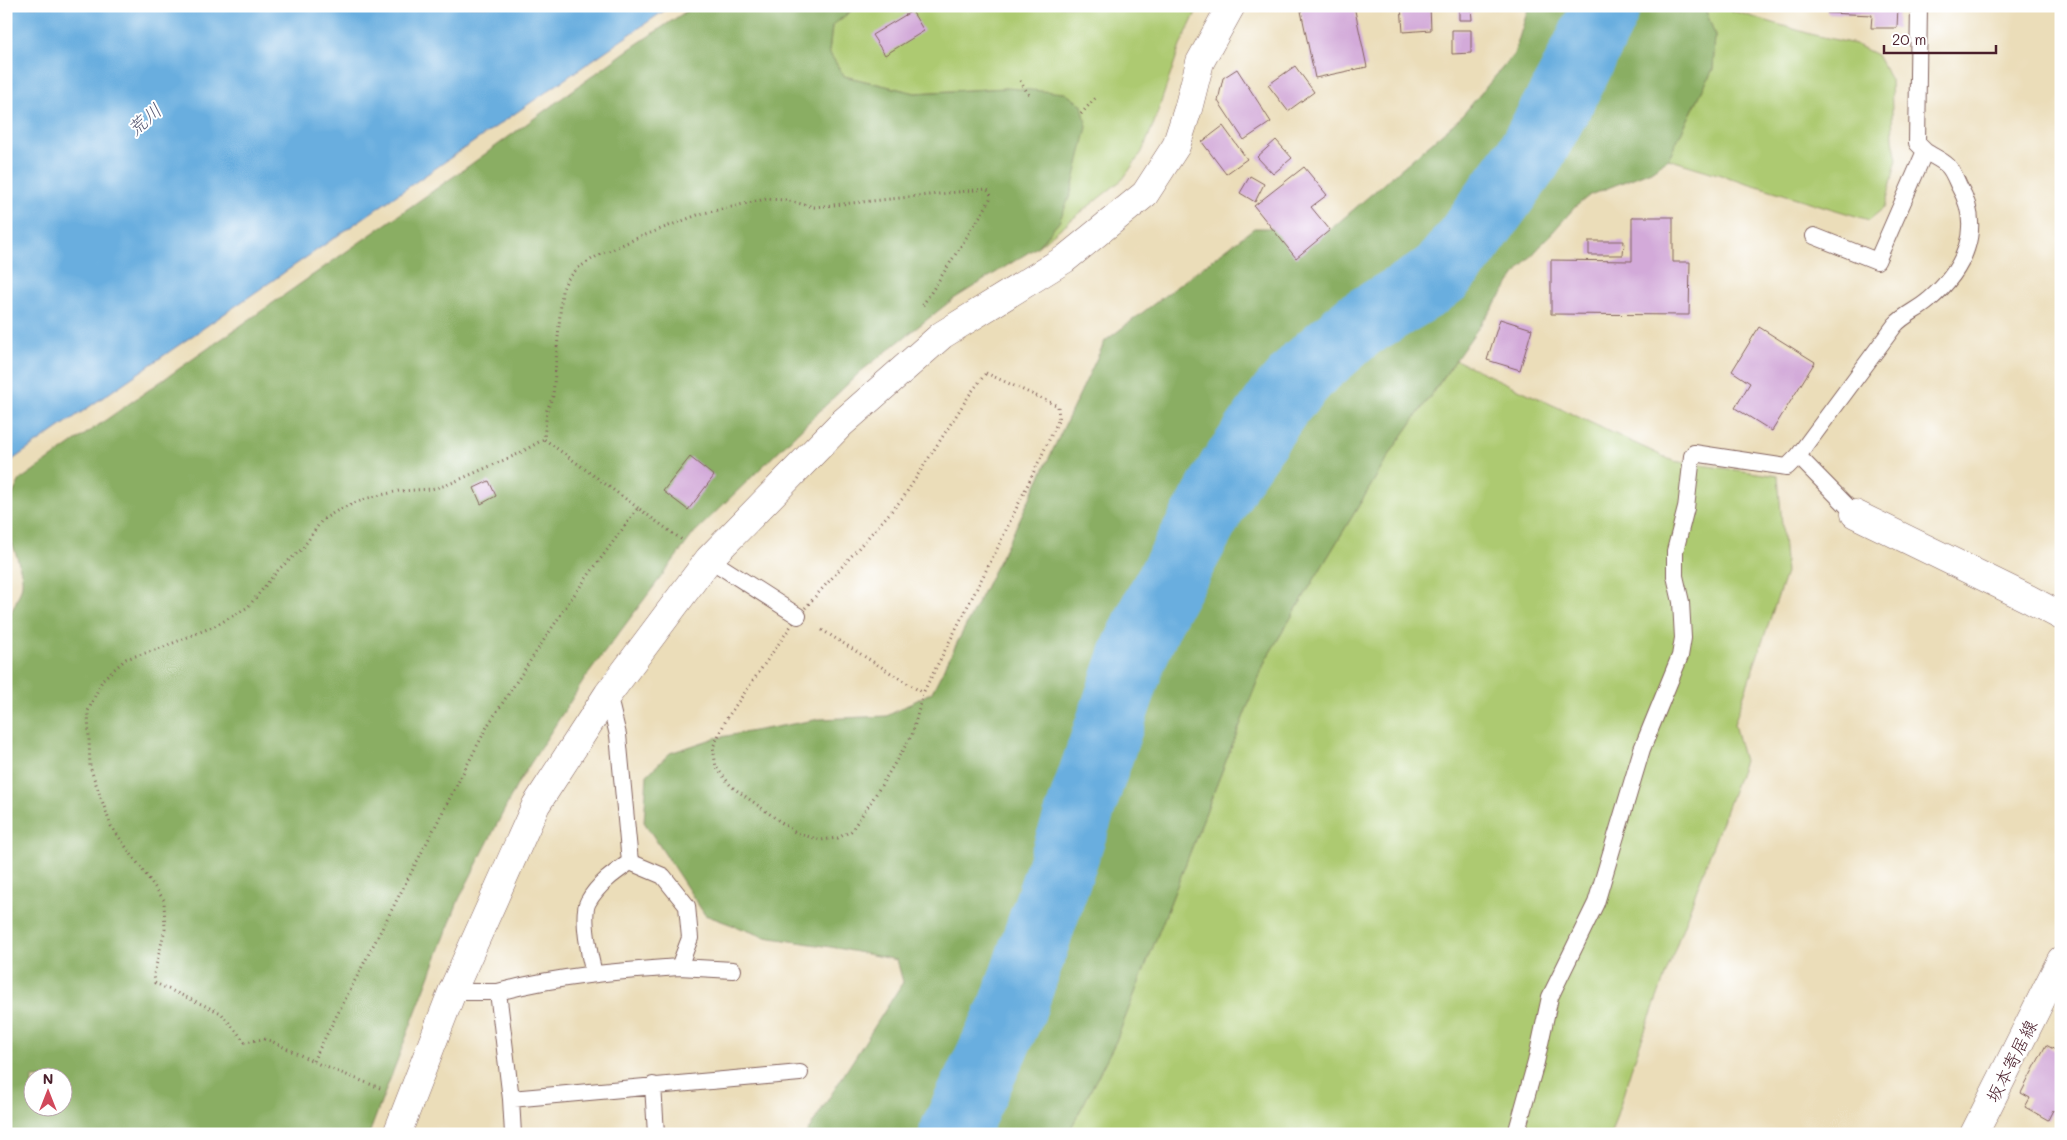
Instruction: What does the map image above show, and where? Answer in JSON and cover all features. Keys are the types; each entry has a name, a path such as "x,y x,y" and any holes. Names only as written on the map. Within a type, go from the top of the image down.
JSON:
{"street":[{"path":"397,1134 452,992 536,805 608,694 709,559 842,424 942,335 1065,259 1145,194 1176,146 1188,110 1200,62 1232,6"},
{"path":"1855,514 2061,616"},
{"name":"坂本寄居線","path":"1974,1134 2061,960"}],"lane":[{"path":"1516,1134 1536,1062 1550,998 1596,903 1642,749 1680,656 1683,638 1675,551 1686,508 1692,456 1694,453 1787,467 1798,456 1895,325 1902,317 1929,300 1962,261 1969,244 1972,224 1963,192 1948,166 1925,151 1917,143 1919,6"},
{"path":"1814,236 1877,261 1925,151"},
{"path":"1798,456 1855,514"},
{"path":"709,559 803,618"},
{"path":"608,694 618,735 630,862"},
{"path":"630,862 663,876 686,906 690,938 679,967"},
{"path":"594,974 586,941 587,903 604,881 630,862"},
{"path":"452,992 498,992 537,982 594,974 679,967 733,970"},
{"path":"498,992 511,1099 513,1134"},
{"path":"511,1099 800,1073"},
{"path":"653,1086 656,1134"}],"path":[{"path":"1020,81 1029,95"},
{"path":"1080,114 1097,96"},
{"path":"544,439 547,410 553,396 562,291 566,280 578,268 597,256 635,239 700,214 766,199 785,200 814,207 986,189 990,192 991,198 986,208 916,314 918,357"},
{"path":"986,373 1058,406 1059,419 996,551 923,693 912,735 851,832 838,838 821,840 796,833 731,786 716,767 713,747 727,718 803,618 903,498 970,394 986,373"},
{"path":"544,439 709,559"},
{"path":"409,1099 313,1061 271,1040 264,1039 245,1042 221,1013 155,983 154,974 166,930 164,900 111,826 90,767 88,711 103,679 126,659 161,648 217,625 248,607 279,569 302,549 322,520 340,509 368,498 399,491 431,489 447,484 518,454 544,439"},
{"path":"313,1061 488,725 571,599 638,508"},
{"path":"815,626 923,693"}],"green space":[{"path":"694,6 857,6 832,26 829,52 844,76 915,93 1007,88 1065,93 1082,105 1087,127 1071,193 1059,222 1037,247 952,300 860,372 694,533 586,677 518,783 459,899 369,1134 6,1134 6,624 20,593 22,581 21,570 9,535 6,518 14,492 20,480 470,165 628,50"},
{"path":"857,6 1199,6 1180,46 1154,123 1142,152 1123,179 1037,247 1059,222 1007,88 915,93 844,76 829,52 832,26"},
{"path":"1529,6 1704,6 1715,35 1713,69 1668,159 1651,171 1590,195 1575,207 1519,270 1393,449 1266,659 1116,1041 1068,1134 806,1134 903,982 897,960 837,948 765,937 705,915 644,822 647,775 670,753 715,738 820,719 887,716 932,692 1014,531 1105,341 1254,228 1332,228 1460,118 1514,54"},
{"path":"1704,6 1716,6 1814,35 1855,44 1877,55 1891,80 1893,139 1897,159 1885,207 1869,220 1668,159 1713,69 1715,35"},
{"path":"1456,360 1673,461 1778,476 1786,573 1734,724 1744,761 1631,1069 1611,1134 1068,1134 1116,1041 1266,659 1393,449"}],"water":[{"name":"荒川","path":"6,6 671,6 6,466"}],"building":[{"path":"1300,6 1354,6 1367,67 1315,78"},
{"path":"1401,6 1430,6 1431,30 1403,32"},
{"path":"1459,6 1471,6 1472,20 1459,20"},
{"path":"1828,6 1898,6 1897,28 1871,28 1872,15 1827,13"},
{"path":"912,11 924,31 885,55 872,35"},
{"path":"1452,30 1471,30 1471,53 1452,54"},
{"path":"1295,66 1314,92 1288,111 1268,85"},
{"path":"1237,69 1271,122 1244,140 1218,101 1223,78"},
{"path":"1223,126 1247,159 1226,174 1202,142"},
{"path":"1276,140 1292,158 1273,174 1257,157"},
{"path":"1304,167 1327,195 1311,207 1330,230 1296,258 1254,206"},
{"path":"1250,176 1264,184 1255,202 1240,193"},
{"path":"1632,217 1673,217 1673,262 1690,262 1689,315 1551,314 1551,260 1632,261"},
{"path":"1589,241 1624,241 1623,255 1589,255"},
{"path":"1500,319 1532,329 1520,370 1487,360"},
{"path":"1759,327 1815,362 1772,431 1735,408 1750,383 1732,371"},
{"path":"690,457 714,476 688,510 663,491"},
{"path":"489,481 496,496 481,504 474,488"},
{"path":"2046,1045 2061,1053 2061,1107 2057,1113 2053,1110 2048,1120 2025,1107 2030,1098 2021,1093"}],"waterway":[{"path":"953,1134 1013,1007 1133,656 1153,612 1231,471 1279,402 1309,368 1359,325 1426,285 1443,272 1465,245 1528,158 1570,82 1607,6"}]}
